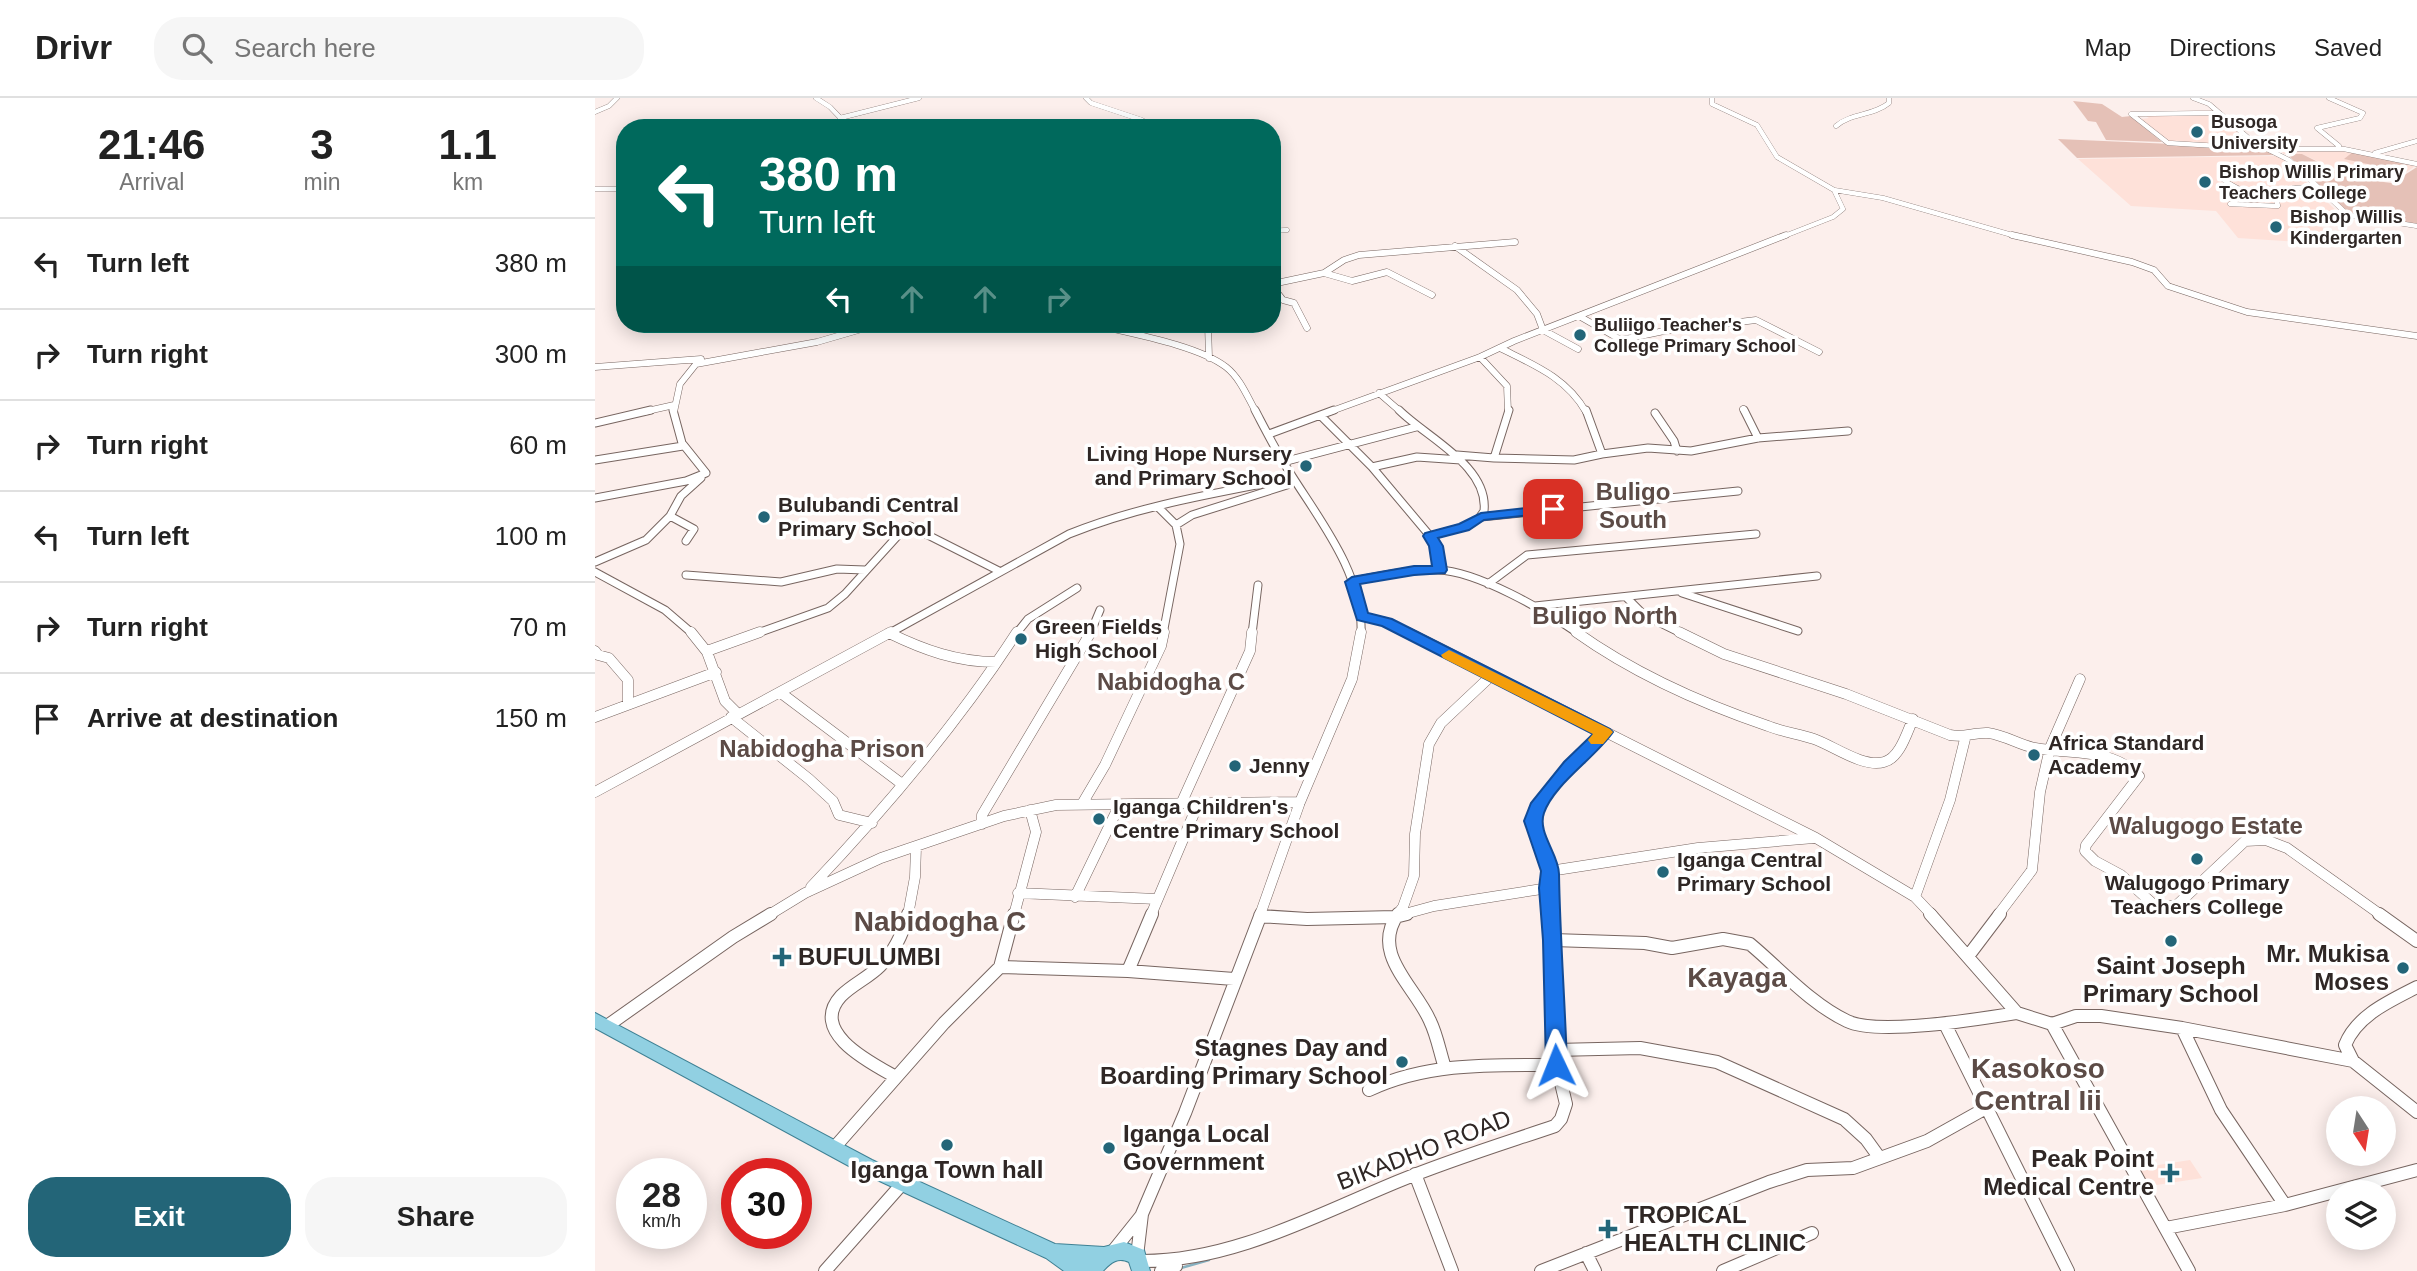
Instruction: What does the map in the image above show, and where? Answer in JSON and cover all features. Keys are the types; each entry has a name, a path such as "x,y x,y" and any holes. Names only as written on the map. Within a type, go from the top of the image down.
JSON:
{"main road":[{"path":"601,1023 902,1184 1053,1252 1079,1271"},
{"path":"1053,1252 1109,1254 1126,1251 1139,1263"},
{"path":"1093,1271 1109,1254"}],"street":[{"path":"595,112 617,98"},
{"path":"816,98 840,118 919,98"},
{"path":"1086,98 1091,103 1139,119"},
{"path":"1712,98 1712,104 1720,109 1757,125 1777,157 1833,190 1883,198 2023,238 2132,262 2154,270 2168,286 2247,312 2417,336"},
{"path":"1836,126 1845,119 1884,108 1889,103 1889,98"},
{"path":"2193,98 2209,104 2253,142 2289,160 2348,215 2417,226"},
{"path":"2329,98 2357,110 2364,116 2317,128 2339,146 2337,148"},
{"path":"2218,113 2131,114 2168,143 2269,149 2337,148 2413,162"},
{"path":"2370,153 2417,141"},
{"path":"2406,144 2417,147"},
{"path":"2305,148 2312,151"},
{"path":"2220,177 2235,188 2258,194 2288,194 2293,188"},
{"path":"2283,184 2293,188 2316,187"},
{"path":"595,189 616,189"},
{"path":"1269,434 1480,357 1833,217 1843,209 1843,205 1833,190"},
{"path":"2258,194 2277,201"},
{"path":"2230,204 2278,206 2277,201 2282,195"},
{"path":"1281,230 1287,230"},
{"path":"1281,283 1324,273 1344,260 1359,255 1515,242"},
{"path":"1455,246 1520,290 1543,330 1578,349"},
{"path":"1324,273 1352,281 1387,272 1432,295"},
{"path":"1281,297 1294,303 1307,328"},
{"path":"1579,316 1621,340 1664,331 1756,320 1819,352"},
{"path":"595,562 635,548 661,529 681,496 706,473 683,446 673,424 677,389 690,369 696,364 716,359 817,342 848,333"},
{"path":"1109,1254 1142,1214 1185,1113 1300,802 1352,679 1361,644 1362,616 1352,582 1336,547 1283,462 1238,379 1225,366 1209,358 1180,347 1126,333"},
{"path":"1208,333 1209,358"},
{"path":"1500,348 1556,374 1580,398 1588,412 1602,454"},
{"path":"1480,357 1501,378 1510,393 1500,446 1494,458"},
{"path":"595,367 716,359"},
{"path":"1379,393 1416,427 1460,458 1481,487 1485,508 1481,517"},
{"path":"595,423 674,405"},
{"path":"1743,409 1758,438"},
{"path":"1655,413 1663,428 1675,440 1677,450"},
{"path":"1321,416 1372,467 1430,536 1436,546 1440,570"},
{"path":"1283,462 1416,427"},
{"path":"1372,467 1417,457 1574,460 1648,448 1715,448 1758,438 1848,431"},
{"path":"595,460 683,446"},
{"path":"595,498 702,476"},
{"path":"595,792 781,693 999,571 1102,519 1295,480"},
{"path":"1176,526 1192,515 1295,480"},
{"path":"1430,536 1464,527 1481,517 1738,491"},
{"path":"1082,804 1105,765 1161,646 1180,544 1176,526 1158,507"},
{"path":"670,516 683,525 694,528 686,541"},
{"path":"707,651 828,608 845,594 865,570 910,526 999,571"},
{"path":"1488,584 1527,555 1756,534"},
{"path":"687,575 781,582 837,569 865,570"},
{"path":"1352,582 1414,570 1464,574 1534,606 1611,657 1652,680 1769,727 1814,739 1872,763 1886,762 1895,757 1913,719"},
{"path":"595,572 653,601 678,619 707,651 726,704 747,732 809,779 833,801 839,815 872,823"},
{"path":"1534,606 1817,576"},
{"path":"1181,804 1250,651 1258,585"},
{"path":"805,893 872,823 1028,619 1077,587"},
{"path":"1677,591 1798,631"},
{"path":"1627,598 1635,608 1652,620 1724,654 1913,719 1950,736 1965,739 1982,733 2037,748 2105,756 2122,762 2139,776 2086,845 2085,851 2095,861 2121,875 2153,904 2167,907 2178,904 2245,841 2266,839 2287,848 2417,941"},
{"path":"982,824 982,815 1091,633 1100,610"},
{"path":"1362,616 1387,622 1816,838 1915,897 1969,955 2017,1013"},
{"path":"890,633 944,657 977,663 996,662"},
{"path":"595,651 609,659 628,680 628,704"},
{"path":"595,717 716,672"},
{"path":"1445,1068 1430,1019 1400,977 1388,943 1391,924 1403,907 1413,876 1415,834 1429,744 1441,723 1492,675"},
{"path":"1969,955 2032,870 2039,801 2050,748 2080,679"},
{"path":"781,693 902,784"},
{"name":"BIKADHO ROAD","path":"1139,1263 1185,1263 1296,1225 1415,1174 1555,1126 1565,1118 1568,1108 1556,1065 1553,940 1548,888 1550,871 1533,821 1537,808 1570,766 1604,732"},
{"path":"1915,897 1949,809 1959,775 1965,739"},
{"path":"601,1023 805,893 881,858 982,824 1056,805 1300,802"},
{"path":"1128,971 1198,804"},
{"path":"1075,897 1119,806"},
{"path":"834,1148 944,1023 1000,967 1036,832 1030,810"},
{"path":"1550,871 1698,848 1816,838"},
{"path":"896,1077 869,1063 834,1034 831,1026 834,1008 839,999 884,962 897,940 915,885 916,846"},
{"path":"1260,916 1307,919 1395,918 1434,906 1548,888"},
{"path":"1018,893 1157,899"},
{"path":"1553,940 1632,942 1669,949 1719,937 1735,938 1750,944 1828,1010 1849,1022 1864,1025 1945,1024 2017,1013 2052,1024 2076,1016 2101,1016 2182,1028 2353,1061"},
{"path":"1000,967 1128,971 1234,979"},
{"path":"2417,987 2386,1003 2352,1029 2345,1045 2353,1061 2417,1112"},
{"path":"1945,1024 2068,1271"},
{"path":"2052,1024 2189,1271"},
{"path":"2182,1028 2221,1110 2285,1205"},
{"path":"1556,1050 1640,1048 1717,1062 1844,1119 1866,1139 1879,1157"},
{"path":"1369,1090 1399,1075 1445,1068 1556,1065"},
{"path":"1541,1271 1769,1182 1807,1170 1853,1168 1927,1141 1986,1108"},
{"path":"2166,1228 2285,1205 2417,1170"},
{"path":"1415,1174 1452,1271"},
{"path":"825,1271 902,1184"},
{"path":"1139,1263 1142,1214"},
{"path":"1723,1271 1812,1233"},
{"path":"1586,1253 1595,1271"},
{"path":"1161,1271 1185,1263"}],"shaded area":[{"path":"2073,101 2102,104 2122,117 2131,116 2162,142 2106,140 2096,122 2088,121"},
{"name":"Busoga University","path":"2142,113 2217,115 2257,147 2170,143 2141,119 2149,118"},
{"path":"2058,139 2263,148 2278,155 2077,158"},
{"path":"2278,149 2343,149 2417,165 2391,182 2352,177 2302,154 2284,154"},
{"path":"2354,151 2411,163 2396,170 2344,159"},
{"path":"2287,154 2302,154 2350,178 2392,183 2417,167 2417,224 2351,216"},
{"name":"Bishop Willis Primary Teachers College","path":"2279,156 2345,219 2317,218 2332,244 2238,238 2216,211 2131,206 2078,159"},
{"name":"Peak Point Medical Centre","path":"2190,1160 2202,1178 2150,1186 2139,1168"}],"waterway":[{"path":"1181,1268 1209,1260"}],"slow traffic":[{"path":"1449,655 1604,732 1597,740"}],"place":[{"name":"Busoga University","path":"2197,132"},
{"name":"Bishop Willis Primary Teachers College","path":"2205,182"},
{"name":"Bishop Willis Kindergarten","path":"2276,227"},
{"name":"Buliigo Teacher's College Primary School","path":"1580,335"},
{"name":"Living Hope Nursery and Primary School","path":"1306,466"},
{"name":"Bulubandi Central Primary School","path":"764,517"},
{"name":"Green Fields High School","path":"1021,639"},
{"name":"Africa Standard Academy","path":"2034,755"},
{"name":"Jenny","path":"1235,766"},
{"name":"Iganga Children's Centre Primary School","path":"1099,819"},
{"name":"Walugogo Primary Teachers College","path":"2197,859"},
{"name":"Iganga Central Primary School","path":"1663,872"},
{"name":"Saint Joseph Primary School","path":"2171,941"},
{"name":"BUFULUMBI","path":"782,957"},
{"name":"Mr. Mukisa Moses","path":"2403,968"},
{"name":"Stagnes Day and Boarding Primary School","path":"1402,1062"},
{"name":"Iganga Town hall","path":"947,1145"},
{"name":"Iganga Local Government","path":"1109,1148"},
{"name":"Peak Point Medical Centre","path":"2170,1173"},
{"name":"TROPICAL HEALTH CLINIC","path":"1608,1229"}],"district":[{"name":"Buligo South","path":"1633,506"},
{"name":"Buligo North","path":"1605,616"},
{"name":"Nabidogha C","path":"1171,682"},
{"name":"Nabidogha Prison","path":"822,749"},
{"name":"Walugogo Estate","path":"2206,826"},
{"name":"Nabidogha C","path":"940,921"},
{"name":"Kayaga","path":"1737,977"},
{"name":"Kasokoso Central Iii","path":"2038,1084"}],"route":[{"path":"1553,509 1481,517 1464,527 1430,536 1436,546 1440,570 1414,570 1352,582 1362,616 1387,622 1604,732 1570,766 1537,808 1533,821 1550,871 1548,888 1553,940 1556,1065"}]}
